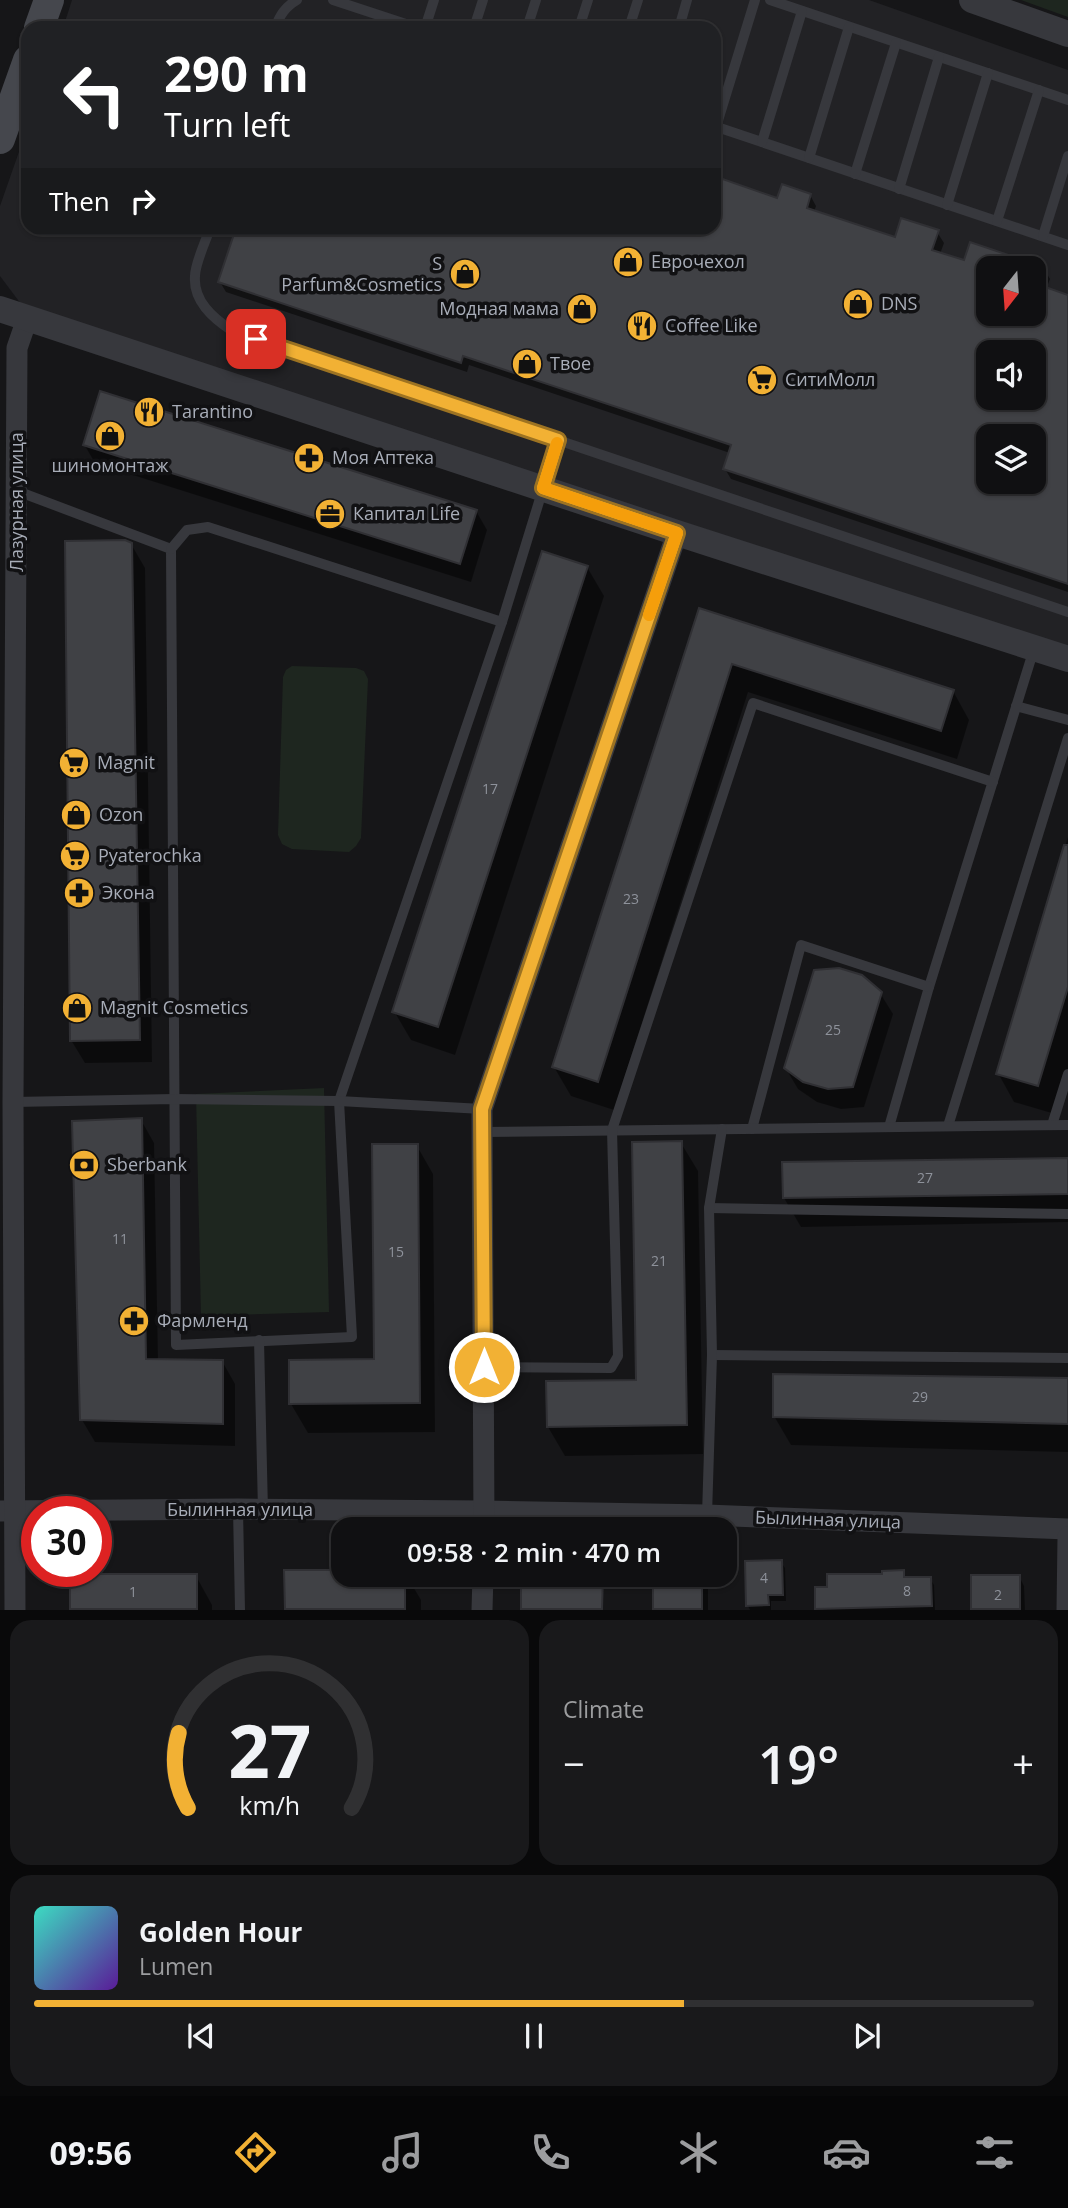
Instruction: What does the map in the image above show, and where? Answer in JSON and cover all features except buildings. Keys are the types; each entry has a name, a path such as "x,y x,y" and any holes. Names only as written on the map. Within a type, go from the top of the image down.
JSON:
{"main road":[{"path":"42,21 49,0"},
{"path":"0,139 21,80"}],"street":[{"path":"972,0 1068,34"},
{"path":"0,309 1068,659"},
{"name":"Лазурная улица","path":"15,1609 7,1511 13,1102 17,348 27,319"},
{"path":"484,1517 482,1109 677,533"},
{"name":"Былинная улица","path":"7,1511 238,1509 410,1517"},
{"name":"Былинная улица","path":"618,1517 707,1515 1068,1529"},
{"path":"1067,1609 1068,1537"},
{"path":"482,1609 483,1587"}],"lane":[{"path":"278,21 289,5 297,0"},
{"path":"333,0 365,5 402,21"},
{"path":"427,21 434,0"},
{"path":"476,21 483,0"},
{"path":"529,21 536,0"},
{"path":"581,21 588,0"},
{"path":"631,21 638,0"},
{"path":"681,21 687,0"},
{"path":"721,107 755,0"},
{"path":"770,0 1068,100"},
{"path":"762,142 802,11"},
{"path":"809,159 849,27"},
{"path":"855,174 896,43"},
{"path":"899,189 939,57"},
{"path":"947,205 988,73"},
{"path":"997,221 1038,90"},
{"path":"721,128 1068,245"},
{"path":"1043,236 1068,156"},
{"path":"208,235 194,276 198,295 210,316 231,330 1068,611"},
{"path":"502,622 208,527 187,530 171,549 176,1345 352,1337 339,1101 502,622 558,440"},
{"path":"17,491 171,549"},
{"path":"889,1127 929,987 1034,649"},
{"path":"484,1367 611,1368 618,1356 612,1130 753,703 993,782"},
{"path":"1016,706 1068,720"},
{"path":"948,1126 1068,738"},
{"path":"752,1129 801,945 929,987"},
{"path":"1052,1125 1068,1074"},
{"path":"13,1102 174,1099 339,1101 482,1109"},
{"path":"482,1132 1068,1125"},
{"path":"707,1515 712,1355 709,1208 722,1129"},
{"path":"709,1208 1068,1214"},
{"path":"259,1340 263,1511"},
{"path":"712,1355 1068,1358"},
{"path":"238,1509 240,1609"}],"shaded area":[{"path":"72,0 869,0 1068,70 1068,647 24,308 0,276 0,206 21,146 21,235 721,235 721,21 65,21"},
{"path":"1021,0 1068,0 1068,17"},
{"path":"292,666 356,668 364,671 368,679 361,838 349,852 292,849 282,844 278,835 283,677 286,670"},
{"path":"324,1088 329,1312 201,1316 196,1094"}],"slow traffic":[{"path":"557,443 543,488 677,533 649,615"}],"place":[{"name":"Еврочехол","path":"628,262"},
{"name":"S Parfum&Cosmetics","path":"465,274"},
{"name":"DNS","path":"858,304"},
{"name":"Модная мама","path":"582,309"},
{"name":"Coffee Like","path":"642,326"},
{"name":"Твое","path":"527,364"},
{"name":"СитиМолл","path":"762,380"},
{"name":"Tarantino","path":"149,412"},
{"name":"шиномонтаж","path":"110,436"},
{"name":"Моя Аптека","path":"309,458"},
{"name":"Капитал Life","path":"330,514"},
{"name":"Magnit","path":"74,763"},
{"name":"Ozon","path":"76,815"},
{"name":"Pyaterochka","path":"75,856"},
{"name":"Экона","path":"79,893"},
{"name":"Magnit Cosmetics","path":"77,1008"},
{"name":"Sberbank","path":"84,1165"},
{"name":"Фармленд","path":"134,1321"}],"route":[{"path":"256,339 558,440 543,488 677,533 482,1109 484,1367"}]}
